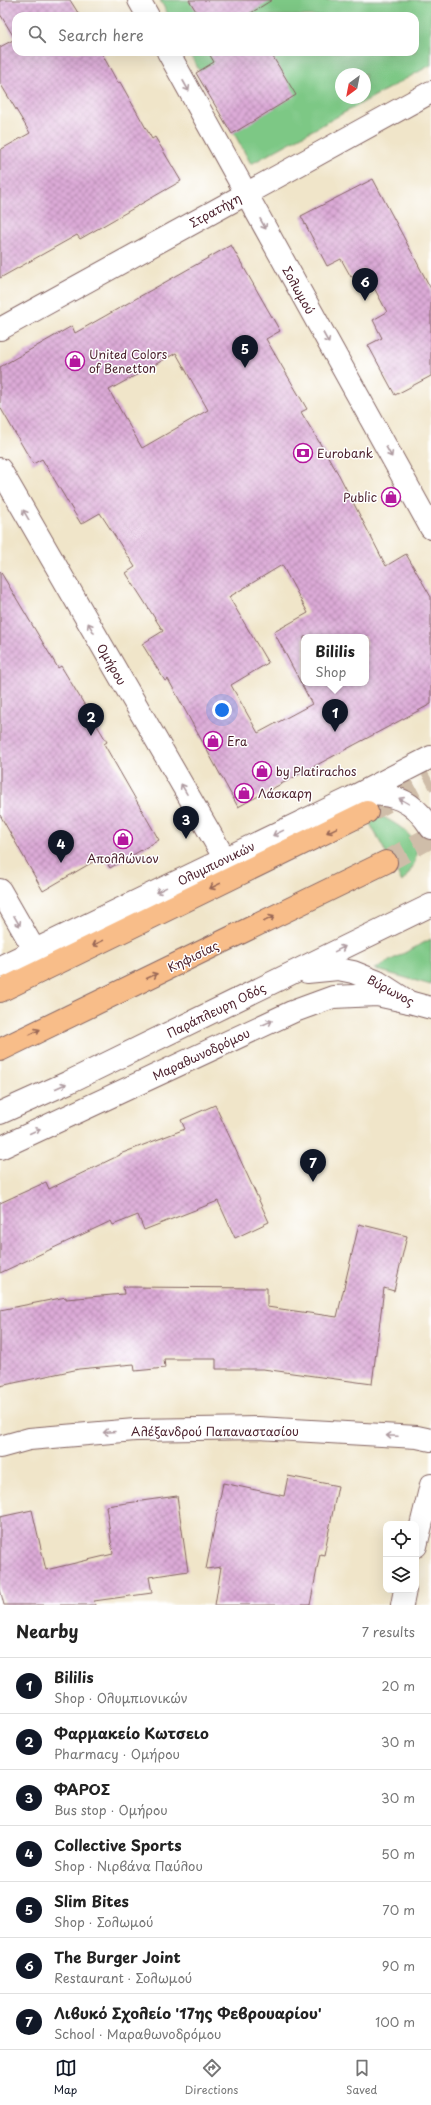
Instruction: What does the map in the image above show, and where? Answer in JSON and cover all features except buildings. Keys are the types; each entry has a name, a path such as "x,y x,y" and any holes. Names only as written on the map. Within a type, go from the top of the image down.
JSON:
{"main road":[{"path":"0,991 367,812"},
{"name":"Κηφισίας","path":"0,1050 386,862"}],"street":[{"path":"139,0 146,12"},
{"name":"Σολωμού","path":"170,56 431,528"},
{"name":"Στρατήγη","path":"0,329 431,92"},
{"name":"Ομήρου","path":"0,469 225,859"},
{"name":"Ολυμπιονικών","path":"0,967 225,859 431,757"},
{"path":"350,798 374,794 398,798 419,811 431,828"},
{"path":"0,890 35,951"},
{"path":"409,916 431,896"},
{"name":"Παράπλευρη Οδός","path":"0,1113 70,1082 431,905"},
{"name":"Βύρωνος","path":"280,979 318,970 338,969 353,972 378,982 409,1002 431,1008"},
{"name":"Μαραθωνοδρόμου","path":"0,1148 292,1012 333,997 378,995 409,1002"},
{"name":"Αλέξανδρού Παπαναστασίου","path":"0,1447 28,1438 135,1430 258,1428 431,1440"},
{"path":"419,1534 431,1485"},
{"path":"402,1605 404,1593"}],"green space":[{"path":"160,0 431,0 431,65 371,98 371,68 335,68 335,104 360,104 251,164 191,56 419,56 419,12 167,12"},
{"path":"383,817 403,830 410,836 415,844 415,861 402,882 367,818"},
{"path":"431,939 431,985 374,969"}],"tunnel":[{"path":"367,812 431,778"},
{"path":"386,862 431,837"}],"place":[{"name":"The Burger Joint","path":"365,301"},
{"name":"United Colors of Benetton","path":"75,361"},
{"name":"Slim Bites","path":"245,368"},
{"name":"Eurobank","path":"303,453"},
{"name":"Public","path":"391,497"},
{"name":"Bililis","path":"335,732"},
{"name":"Φαρμακείο Κωτσειο","path":"91,736"},
{"name":"Era","path":"213,741"},
{"name":"by Platirachos","path":"262,771"},
{"name":"Λάσκαρη","path":"244,793"},
{"name":"Απολλώνιον","path":"123,839"},
{"name":"ΦΑΡΟΣ","path":"186,839"},
{"name":"Collective Sports","path":"61,863"},
{"name":"Λιβυκό Σχολείο '17ης Φεβρουαρίου'","path":"313,1182"}]}
